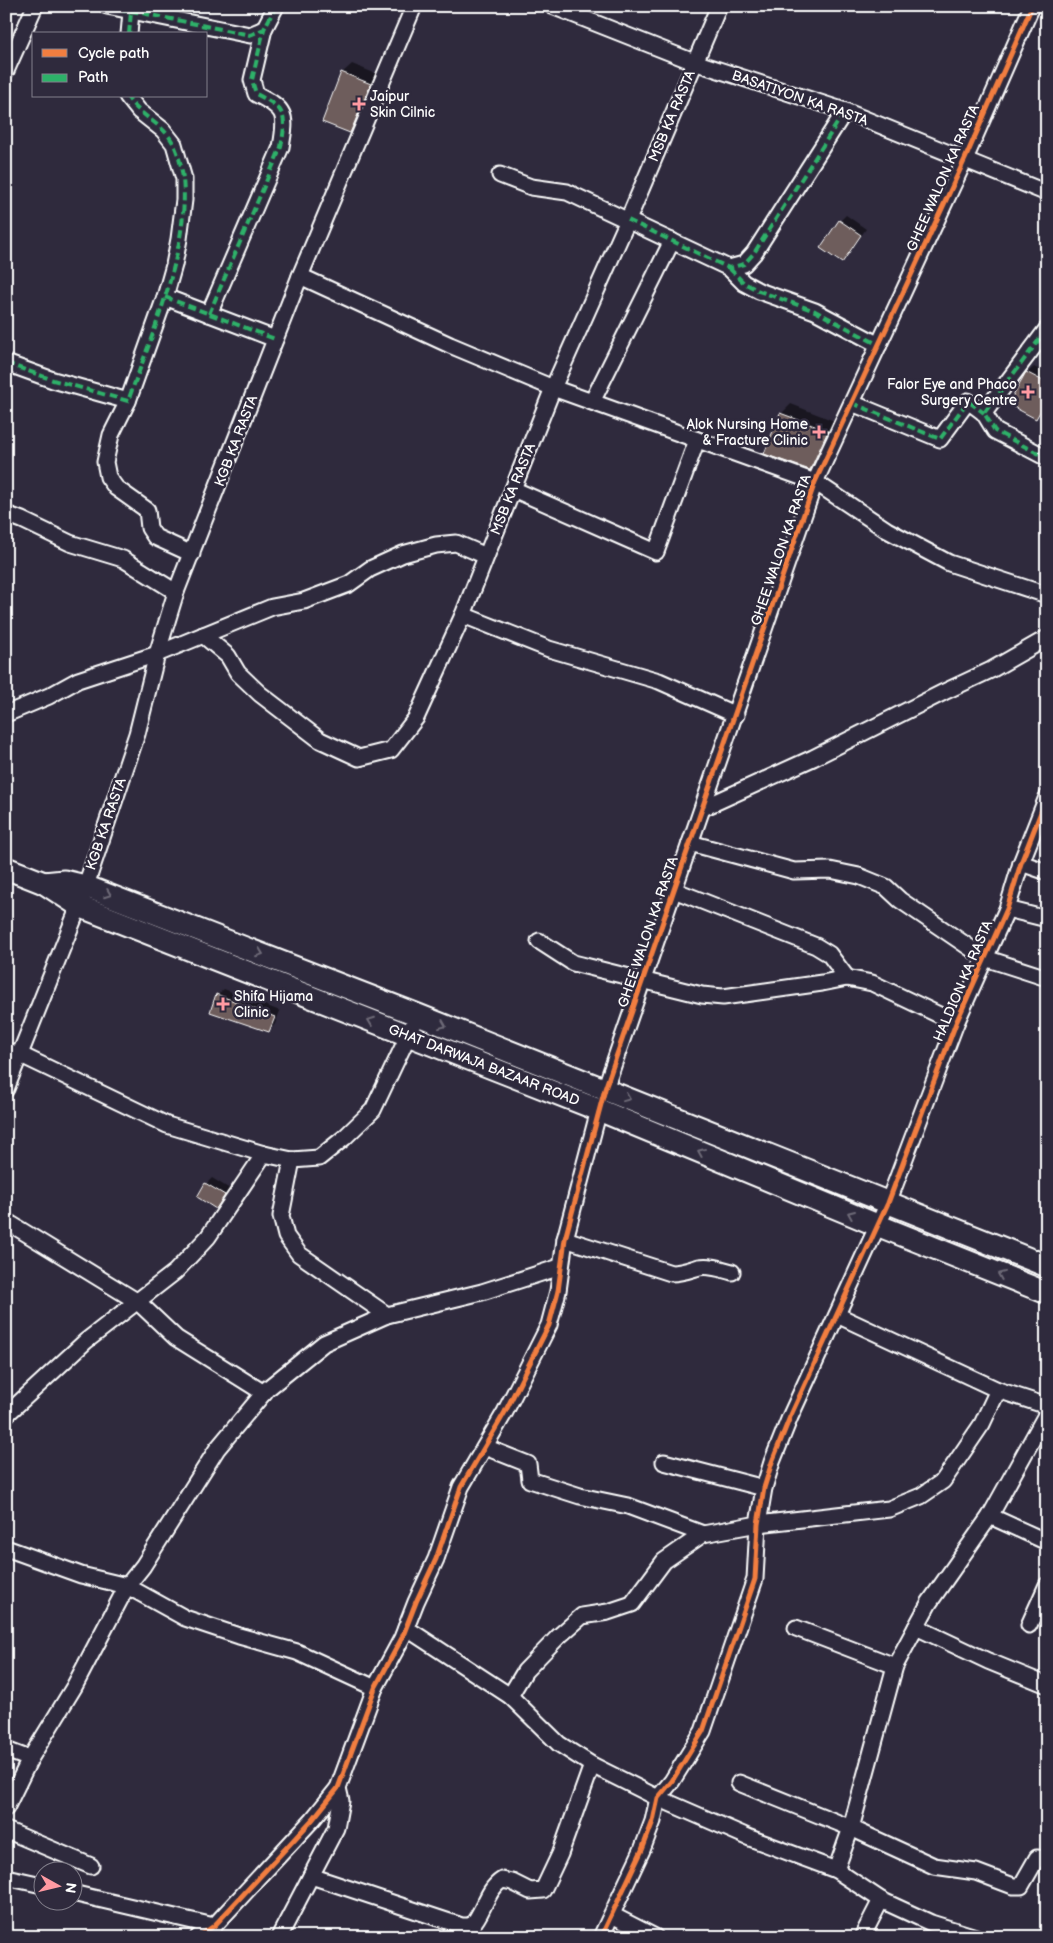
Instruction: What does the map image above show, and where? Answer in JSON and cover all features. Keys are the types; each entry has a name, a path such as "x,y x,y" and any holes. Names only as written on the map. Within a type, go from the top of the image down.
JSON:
{"street":[{"path":"6,70 34,6"},
{"path":"107,6 250,35 264,28"},
{"path":"209,314 281,147 285,120 279,108 273,102 256,94 252,80 264,28 276,6"},
{"name":"KGB KA RASTA","path":"6,1089 14,1053 79,906 136,734 176,592 300,276 414,6"},
{"name":"BASATIYON KA RASTA","path":"552,6 694,62 845,111 1047,193"},
{"name":"MSB KA RASTA","path":"202,635 228,656 238,673 260,694 320,740 359,758 392,750 416,718 463,615 553,388 628,220 719,6"},
{"name":"GHEE WALON KA RASTA","path":"338,1788 375,1688 406,1628 436,1559 461,1486 518,1387 549,1325 558,1291 565,1239 602,1100 815,482 966,160 1032,6"},
{"path":"129,32 132,12"},
{"path":"129,98 139,111 163,130 174,144 184,179 184,200 174,265 165,297 128,401 111,434 105,462 108,477 116,488 147,510 149,528 155,537 192,554"},
{"path":"730,268 744,264 754,253 845,111"},
{"path":"500,174 531,187 566,192 730,268 744,283 759,291 815,311 879,345"},
{"path":"592,402 672,241"},
{"path":"300,276 450,345 553,388 815,482 887,530 949,564 1047,595"},
{"path":"165,297 275,339"},
{"path":"984,414 1047,329"},
{"path":"6,363 53,380 128,401"},
{"path":"852,403 940,439 968,401 984,414 995,431 1047,458"},
{"path":"513,489 656,552 697,440"},
{"path":"6,514 70,542 123,559 176,592"},
{"path":"6,714 49,696 78,680 157,654 272,607 304,601 349,584 370,569 403,554 436,545 456,543 486,556"},
{"path":"463,615 549,649 659,681 736,715"},
{"path":"703,808 813,758 991,670 1047,638"},
{"name":"HALDION KA RASTA","path":"658,1798 672,1781 703,1731 755,1579 758,1524 764,1488 772,1462 790,1418 888,1203 956,1022 1007,909 1021,863 1047,797"},
{"path":"690,843 794,871 830,870 859,876 886,887 900,900 985,958 1047,978"},
{"path":"1021,863 1047,872"},
{"name":"GHAT DARWAJA BAZAAR ROAD","path":"6,868 44,882 79,906 409,1036 602,1100 877,1225 1047,1293"},
{"path":"44,882 64,881 85,886 418,1015 602,1100 888,1203 1047,1266"},
{"path":"674,890 816,946 829,954 847,978"},
{"path":"1007,909 1047,919"},
{"path":"538,941 573,963 702,995 723,997 847,978 872,983 956,1022"},
{"path":"14,1053 167,1124 264,1154 292,1160 319,1158 344,1138 373,1110 418,1015"},
{"path":"6,1415 86,1342 175,1272 208,1237 264,1154"},
{"path":"292,1160 281,1216 286,1236 299,1254 387,1316"},
{"path":"6,1221 138,1302 176,1338 264,1393"},
{"path":"565,1239 671,1273 682,1273 710,1266 732,1272"},
{"path":"6,1808 30,1759 74,1687 127,1586 143,1566 217,1449 264,1393 324,1344 387,1316 482,1292 560,1267"},
{"path":"837,1315 998,1390 1047,1406"},
{"path":"510,1696 526,1671 558,1637 582,1616 608,1612 632,1604 664,1561 703,1534 758,1524 889,1510 921,1496 943,1481 949,1473 982,1424 998,1390"},
{"path":"836,1870 851,1828 895,1666 929,1603 990,1516 1047,1413"},
{"path":"484,1446 528,1464 530,1480 580,1496 628,1506 703,1534"},
{"path":"664,1462 764,1488"},
{"path":"990,1516 1047,1542"},
{"path":"6,1548 80,1575 127,1586 185,1618 239,1636 297,1652 375,1688"},
{"path":"1029,1625 1047,1585"},
{"path":"916,1627 988,1661 1047,1685"},
{"path":"406,1628 510,1696 558,1744 592,1765 658,1798 750,1838 836,1870 881,1900 931,1923 976,1937"},
{"path":"796,1628 895,1666"},
{"path":"6,1750 30,1759"},
{"path":"311,1876 462,1926 471,1926 492,1891 502,1880 512,1882 530,1891 543,1890 560,1854 592,1765"},
{"path":"739,1783 851,1828 934,1866 976,1872 1013,1886 1021,1886 1037,1858 1047,1859"},
{"path":"279,1937 336,1828 341,1801 338,1788"},
{"path":"198,1937 214,1926 313,1819 338,1788"},
{"path":"601,1937 642,1850 653,1821 658,1798"},
{"path":"6,1830 91,1866"},
{"path":"6,1877 32,1884"},
{"path":"82,1895 214,1926"},
{"path":"862,1937 881,1900"},
{"path":"612,1915 655,1937"}],"building":[{"path":"341,72 371,84 350,133 322,122"},
{"path":"839,220 861,235 842,263 820,248"},
{"path":"1026,372 1047,383 1047,399 1036,419 1008,404"},
{"path":"780,413 828,431 810,470 764,454"},
{"path":"216,994 275,1017 269,1032 210,1012"},
{"path":"205,1183 225,1195 216,1209 197,1197"}],"marked path":[{"path":"107,6 250,35 264,29 276,6"},
{"path":"129,32 131,12"},
{"path":"209,314 281,147 284,127 282,114 273,104 256,94 252,80 264,29"},
{"path":"6,363 53,380 128,401 162,308 172,273 180,238 184,204 182,173 174,145 164,131 138,109 128,98"},
{"path":"628,220 729,268 744,264 754,253 845,111"},
{"path":"729,268 744,283 759,291 815,311 879,345"},
{"path":"165,297 275,339"},
{"path":"1047,329 984,413 995,431 1047,458"},
{"path":"852,403 940,439 968,401 984,413"}],"cycle path":[{"path":"198,1937 214,1926 313,1819 338,1788 375,1688 402,1638 436,1559 461,1487 505,1412 549,1325 558,1291 565,1239 605,1089 815,482 965,159 1032,6"},
{"path":"601,1937 642,1850 653,1821 658,1798 672,1781 703,1731 755,1579 758,1524 764,1488 772,1462 790,1417 888,1203 956,1023 1007,909 1021,863 1047,797"}],"place":[{"name":"Jaipur Skin Cilnic","path":"359,104"},
{"name":"Falor Eye and Phaco Surgery Centre","path":"1028,392"},
{"name":"Alok Nursing Home & Fracture Clinic","path":"819,432"},
{"name":"Shifa Hijama Clinic","path":"223,1004"}]}
